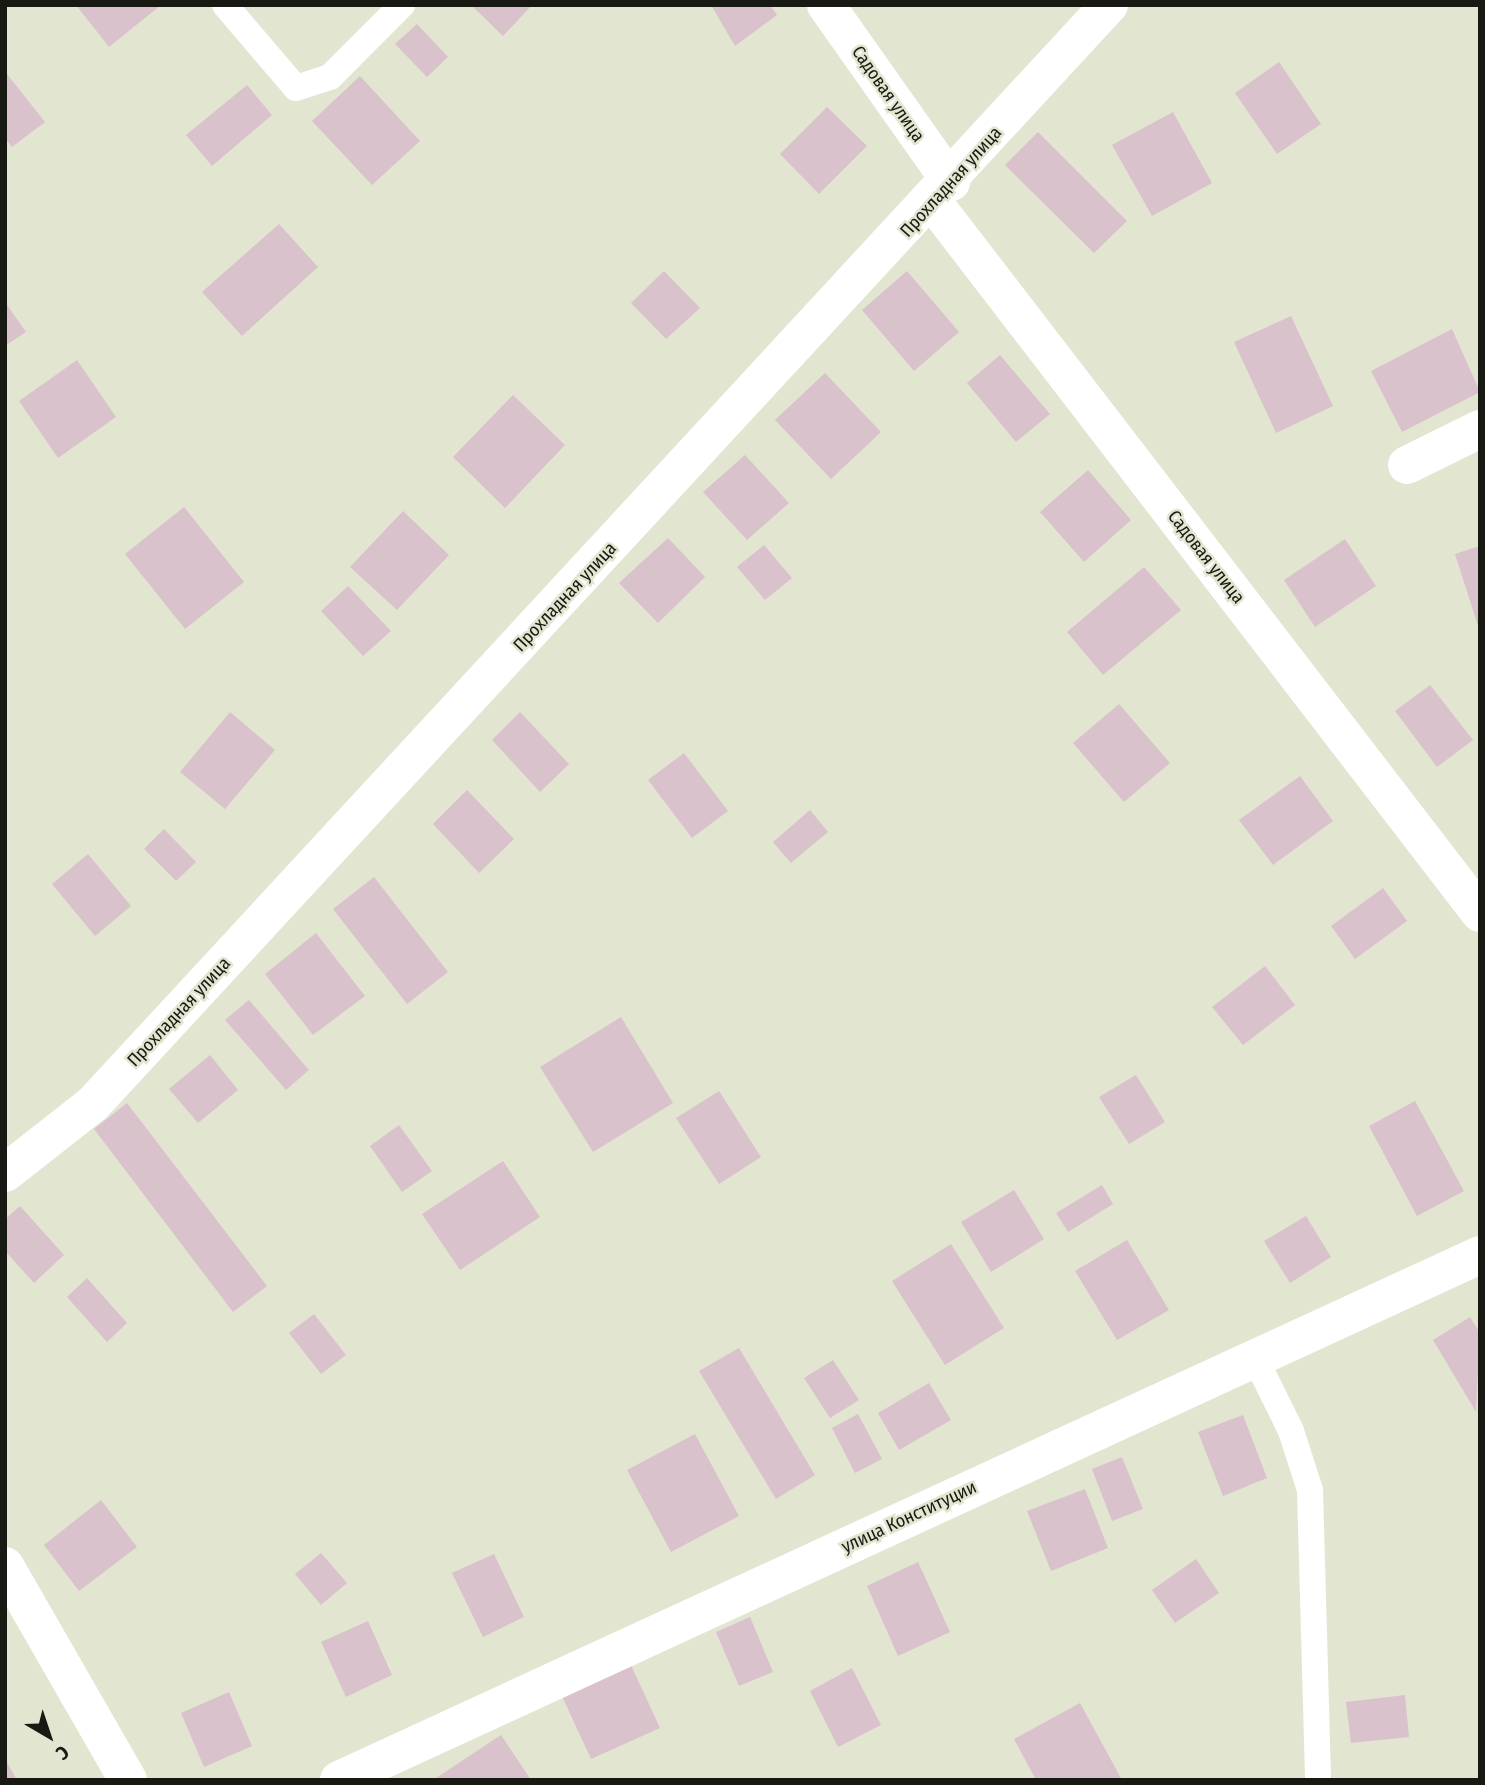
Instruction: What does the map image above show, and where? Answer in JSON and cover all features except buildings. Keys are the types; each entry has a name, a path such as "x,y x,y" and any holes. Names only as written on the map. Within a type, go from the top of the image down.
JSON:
{"street":[{"name":"Садовая улица","path":"826,5 942,192 1480,912"},
{"name":"Прохладная улица","path":"5,1173 93,1104 942,192 1109,5"},
{"path":"1407,465 1480,429"},
{"name":"улица Конституции","path":"339,1780 1480,1255"},
{"path":"5,1566 128,1780"}],"lane":[{"path":"225,5 296,88 330,77 402,5"},
{"path":"1255,1358 1291,1431 1310,1490 1318,1780"}]}
